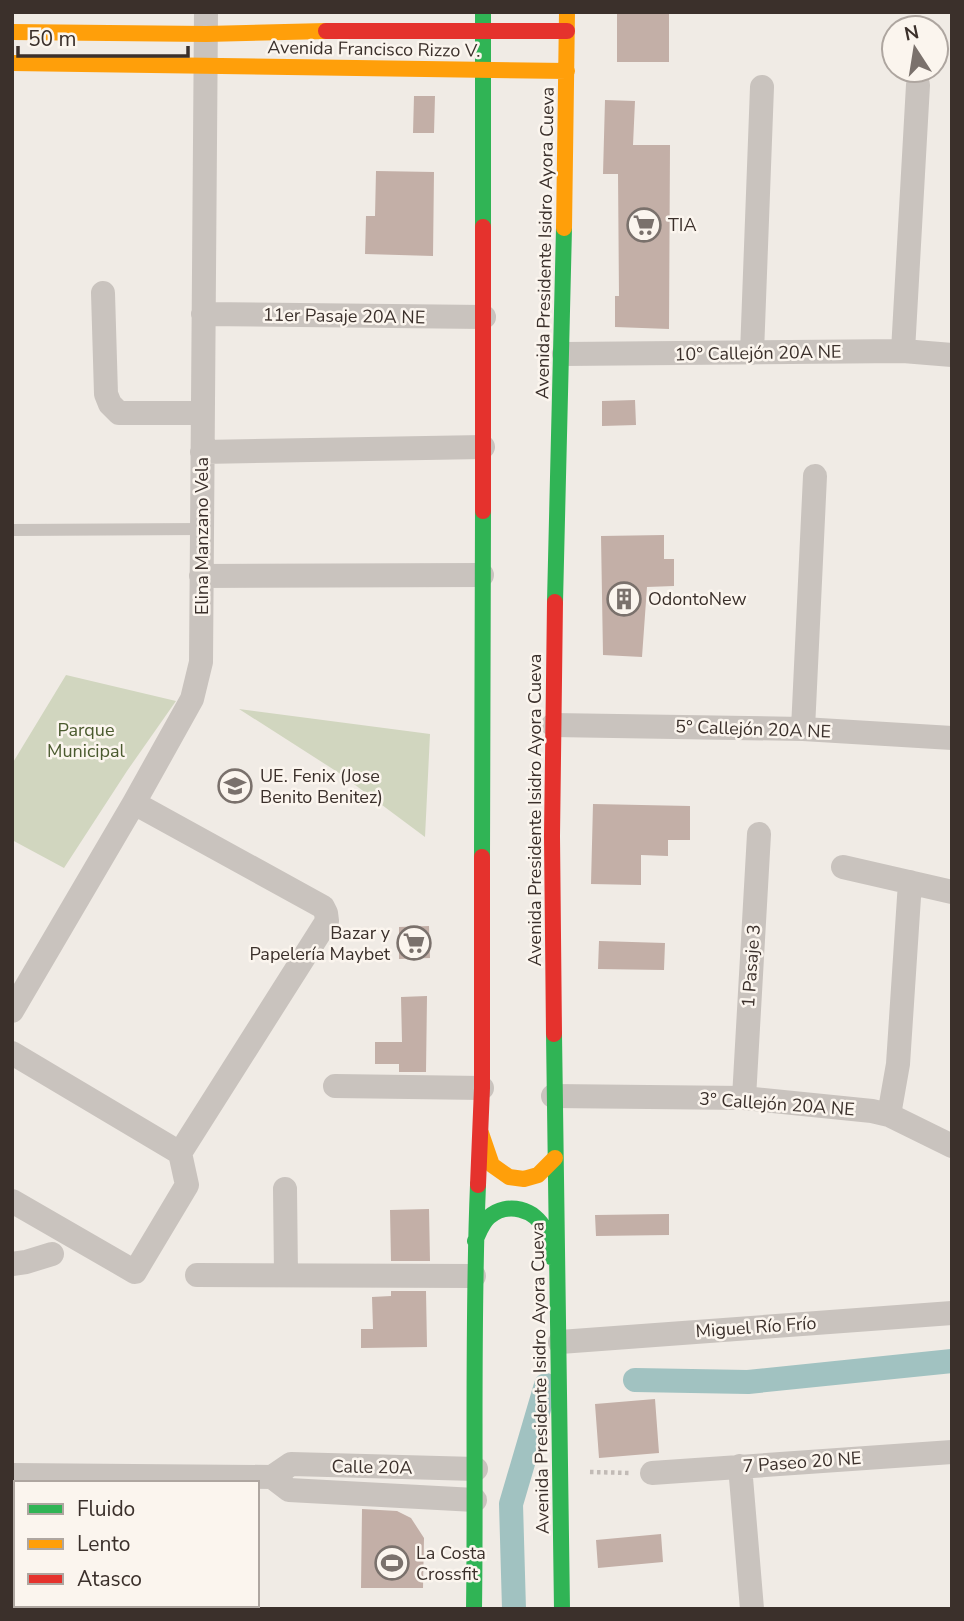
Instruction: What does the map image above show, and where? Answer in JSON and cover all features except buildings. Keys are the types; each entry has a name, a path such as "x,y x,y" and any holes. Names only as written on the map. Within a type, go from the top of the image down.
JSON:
{"main road":[{"path":"474,1609 474,1276 482,1088 483,12"},
{"name":"Avenida Presidente Isidro Ayora Cueva","path":"562,1609 560,1342 553,1096 553,725 564,354 566,12"},
{"name":"Avenida Francisco Rizzo V.","path":"12,32 206,23 370,21 484,32 567,31"},
{"name":"Avenida Francisco Rizzo V.","path":"12,63 567,71"},
{"path":"481,1131 488,1158 502,1175 530,1178 543,1173 555,1158"},
{"path":"475,1241 486,1219 497,1211 512,1208 527,1210 538,1216 546,1231 559,1304"}],"street":[{"name":"Elina Manzano Vela","path":"12,1011 192,699 201,662 206,23"},
{"path":"903,351 918,85"},
{"path":"752,353 762,87"},
{"path":"103,293 106,394 110,404 119,412 202,413"},
{"name":"11er Pasaje 20A NE","path":"203,314 484,317"},
{"name":"10° Callejón 20A NE","path":"564,354 903,351 952,355"},
{"path":"202,452 482,447"},
{"path":"803,729 815,476"},
{"path":"201,576 482,575"},
{"name":"5° Callejón 20A NE","path":"553,725 803,729 952,738"},
{"path":"12,1201 135,1272 187,1185 180,1153 327,921 327,913 323,907 134,803"},
{"name":"1 Pasaje 3","path":"744,1098 759,834"},
{"path":"843,867 952,892"},
{"path":"889,1115 898,1064 910,882"},
{"path":"12,1053 180,1153"},
{"path":"335,1086 482,1088"},
{"name":"3° Callejón 20A NE","path":"553,1096 744,1098 872,1111 889,1115 952,1146"},
{"path":"285,1189 286,1274"},
{"path":"12,1264 52,1254"},
{"path":"197,1275 474,1276"},
{"name":"Miguel Río Frío","path":"560,1342 952,1313"},
{"name":"7 Paseo 20 NE","path":"652,1473 952,1452"},
{"name":"Calle 20A","path":"12,1475 147,1480 272,1477 291,1464 476,1469"},
{"path":"740,1466 752,1609"},
{"name":"Calle 20A","path":"272,1477 289,1490 475,1500"}],"lane":[{"path":"12,530 202,529"}],"path":[{"path":"561,1472 652,1473"}],"green space":[{"name":"Parque Municipal","path":"66,675 176,701 64,868 12,840 12,764"},
{"path":"239,709 430,734 425,837 339,773"}],"waterway":[{"path":"635,1380 748,1382 952,1361"},
{"path":"514,1609 511,1504 546,1385"}],"traffic: fast":[{"path":"483,12 483,227"},
{"path":"555,602 564,228"},
{"path":"482,857 483,511"},
{"path":"554,1034 562,1609"},
{"path":"474,1609 478,1185"},
{"path":"475,1241 483,1225 496,1212 504,1209 520,1210 528,1212 541,1223 551,1257"}],"traffic: slow":[{"path":"564,228 567,12"},
{"path":"12,32 206,34 326,31"},
{"path":"12,63 567,71"},
{"path":"481,1133 492,1165 509,1177 524,1179 538,1175 555,1158"}],"traffic: jam":[{"path":"326,31 567,31"},
{"path":"483,227 483,511"},
{"path":"554,1034 552,836 555,602"},
{"path":"478,1185 482,1088 482,857"}],"place":[{"name":"TIA","path":"644,225"},
{"name":"OdontoNew","path":"624,599"},
{"name":"UE. Fenix (Jose Benito Benitez)","path":"235,786"},
{"name":"Bazar y Papelería Maybet","path":"414,943"},
{"name":"La Costa Crossfit","path":"392,1563"}]}
